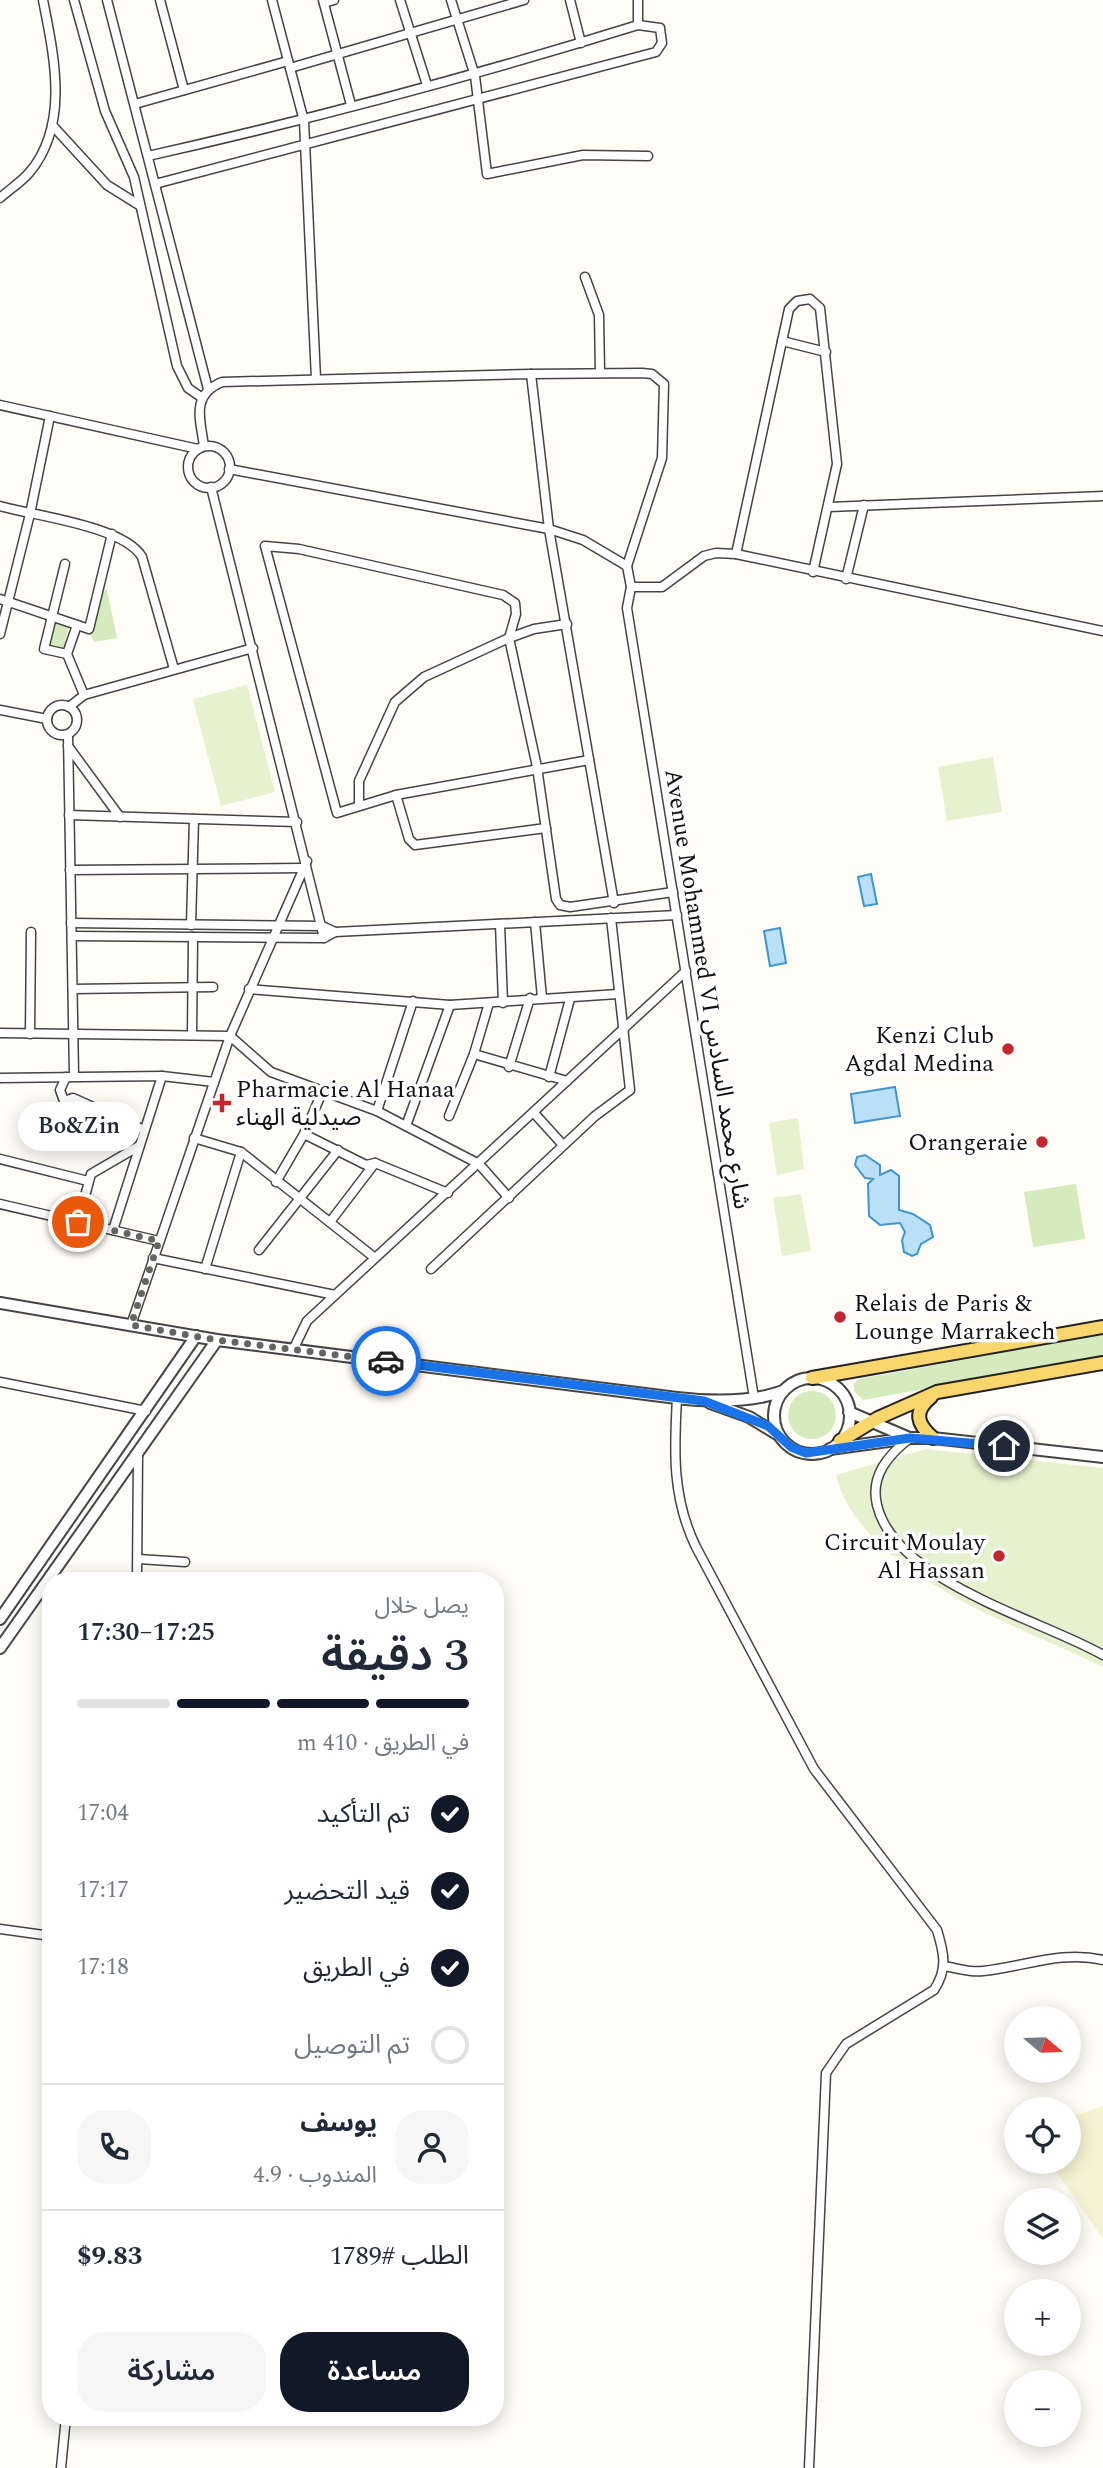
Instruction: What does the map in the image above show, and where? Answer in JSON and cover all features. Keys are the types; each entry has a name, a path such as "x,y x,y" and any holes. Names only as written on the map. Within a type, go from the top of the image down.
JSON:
{"main road":[{"path":"812,1378 1103,1327"},
{"path":"835,1445 870,1422 937,1392 1103,1363"},
{"path":"933,1438 920,1426 919,1411 937,1392"}],"street":[{"path":"0,198 29,173 45,147 52,125 56,99 55,60 43,0"},
{"path":"74,0 105,111 134,177 177,366 188,388 201,397"},
{"path":"107,0 208,389"},
{"path":"160,0 184,90"},
{"path":"272,0 304,121 316,379"},
{"path":"334,0 323,1 351,105"},
{"path":"400,0 427,85"},
{"path":"451,0 475,76 487,173 583,155 648,156"},
{"path":"135,104 337,54 524,0"},
{"path":"570,0 581,43"},
{"path":"638,0 638,26"},
{"path":"148,156 304,121 351,105 427,85 475,76 638,26 660,28 662,43 656,52 155,184"},
{"path":"52,125 107,185 139,205"},
{"path":"585,277 597,306 600,373"},
{"path":"736,554 792,305 803,299 810,299 820,308 837,464 813,572"},
{"path":"782,341 826,352"},
{"path":"531,374 549,528 614,903"},
{"path":"0,405 201,447 220,449 227,458 229,469 225,479 211,487 195,482 189,473 190,457 201,447 201,397 208,389 230,381 652,374 664,384 666,394 662,458 628,566 583,540 549,528 229,469"},
{"path":"0,634 30,514 50,416"},
{"path":"211,487 324,938"},
{"path":"829,506 1103,496"},
{"path":"846,579 864,505"},
{"path":"0,506 112,534 133,545 142,558 174,669"},
{"path":"0,599 90,627 112,534"},
{"path":"589,760 537,768 396,795 340,813 336,811 264,546 299,549 510,598 516,608 509,638 537,768 557,903 570,907 614,903 673,892"},
{"path":"631,587 662,587 704,556 716,553 736,554 1103,631"},
{"path":"65,564 44,649 67,654"},
{"name":"Avenue Mohammed VI شارع محمد السادس","path":"628,566 631,587 627,608 754,1398"},
{"path":"359,805 359,781 395,702 424,677 509,638 534,629 567,624"},
{"path":"77,625 67,654 84,695"},
{"path":"47,719 55,707 69,707 84,695 253,648"},
{"path":"69,707 76,714 77,722 68,735 73,1034 70,1076 60,1090 64,1101 73,1098 144,1130"},
{"path":"0,710 47,719"},
{"path":"47,719 53,732 68,735"},
{"path":"68,746 120,817"},
{"path":"396,795 409,839 415,845 546,828"},
{"path":"69,815 297,822"},
{"path":"191,925 194,819"},
{"path":"70,870 305,865"},
{"path":"131,1325 230,1036 305,865"},
{"path":"72,936 324,938 335,932 677,915"},
{"path":"431,1269 563,1145 629,1090 611,918"},
{"path":"535,922 542,998"},
{"path":"71,923 322,926 335,932"},
{"path":"500,924 503,1003"},
{"path":"30,932 30,1034"},
{"path":"192,1035 193,937"},
{"path":"293,1350 303,1325 686,971"},
{"path":"73,989 213,987"},
{"path":"249,989 450,1005 618,994"},
{"path":"509,1067 530,998"},
{"path":"549,1077 570,999"},
{"path":"377,1111 413,1001"},
{"path":"449,1116 474,1054 489,1003"},
{"path":"406,1126 450,1005"},
{"path":"0,1033 230,1036 271,1072 291,1082 323,1090 377,1111 480,1164 509,1198"},
{"path":"474,1054 509,1067 567,1081"},
{"path":"0,1078 162,1076 214,1082"},
{"path":"113,1230 162,1076"},
{"path":"276,1182 304,1135 323,1090"},
{"path":"534,1113 563,1145"},
{"path":"304,1135 366,1165 375,1163 448,1193"},
{"path":"194,1138 241,1152 374,1258"},
{"path":"78,1222 88,1181 96,1170 139,1146"},
{"path":"259,1250 338,1150"},
{"path":"205,1269 241,1152"},
{"path":"0,1159 88,1181"},
{"path":"330,1222 375,1163"},
{"path":"0,1203 159,1241"},
{"path":"153,1258 335,1295"},
{"path":"0,1303 217,1340 704,1401 754,1398 783,1391 797,1381 812,1378 826,1381 838,1388 849,1412 847,1429 835,1445"},
{"path":"0,1619 196,1336"},
{"path":"54,1572 217,1340"},
{"path":"0,1382 146,1411"},
{"path":"781,1437 774,1416 783,1391"},
{"path":"677,1398 676,1483 683,1517 692,1540 814,1769 937,1930 944,1966 934,1990 846,2044 826,2073 809,2468"},
{"path":"704,1401 768,1426 793,1449 803,1452 817,1453 835,1445 933,1438 1103,1457"},
{"path":"849,1412 910,1438"},
{"path":"910,1438 889,1454 877,1478 875,1497 880,1517 892,1538 914,1558 967,1592 1103,1656"},
{"path":"137,1572 138,1454"},
{"path":"138,1559 185,1562"},
{"path":"0,1648 42,1589"},
{"path":"0,1929 42,1935"},
{"path":"944,1966 981,1972 1049,1958 1085,1956 1103,1960"},
{"path":"61,2468 65,2426"}],"shaded area":[{"path":"1103,2106 1103,2239 1081,2207 1081,2188 1068,2188 1058,2174 1081,2174 1081,2113"}],"green space":[{"path":"98,589 107,590 117,638 94,642 90,634"},
{"path":"51,621 69,625 63,652 45,647"},
{"path":"247,685 275,792 221,806 193,699"},
{"path":"993,757 1002,812 947,821 938,767"},
{"path":"798,1118 804,1169 777,1175 769,1123"},
{"path":"1076,1184 1085,1239 1033,1247 1024,1192"},
{"path":"801,1194 811,1251 782,1256 773,1198"},
{"path":"1103,1334 1103,1357 863,1400 854,1391 854,1383 859,1379"},
{"path":"812,1391 829,1398 836,1415 829,1432 812,1439 795,1432 788,1415 795,1398"},
{"name":"Circuit Moulay Al Hassan","path":"926,1449 1103,1468 1103,1667 989,1615 948,1593 910,1569 877,1541 851,1510 836,1475"}],"water":[{"path":"871,874 877,904 864,906 858,877"},
{"path":"780,928 786,963 770,966 764,931"},
{"path":"895,1087 900,1116 855,1123 851,1094"},
{"path":"865,1155 880,1165 880,1175 891,1170 899,1176 899,1210 913,1214 930,1225 933,1237 921,1244 917,1254 912,1256 904,1252 902,1240 905,1232 900,1223 880,1225 869,1216 868,1184 873,1179 865,1178 855,1165 857,1157"}],"way so far":[{"path":"78,1222 159,1241 131,1325 217,1340 386,1361"}],"place":[{"name":"Kenzi Club Agdal Medina","path":"1008,1049"},
{"name":"Pharmacie Al Hanaa صيدلية الهناء","path":"222,1103"},
{"name":"Orangeraie","path":"1042,1142"},
{"name":"Bo&Zin","path":"78,1222"},
{"name":"Relais de Paris & Lounge Marrakech","path":"840,1317"},
{"name":"Circuit Moulay Al Hassan","path":"999,1556"}],"route":[{"path":"386,1361 704,1401 768,1426 791,1447 806,1453 910,1438 1004,1446"}]}
